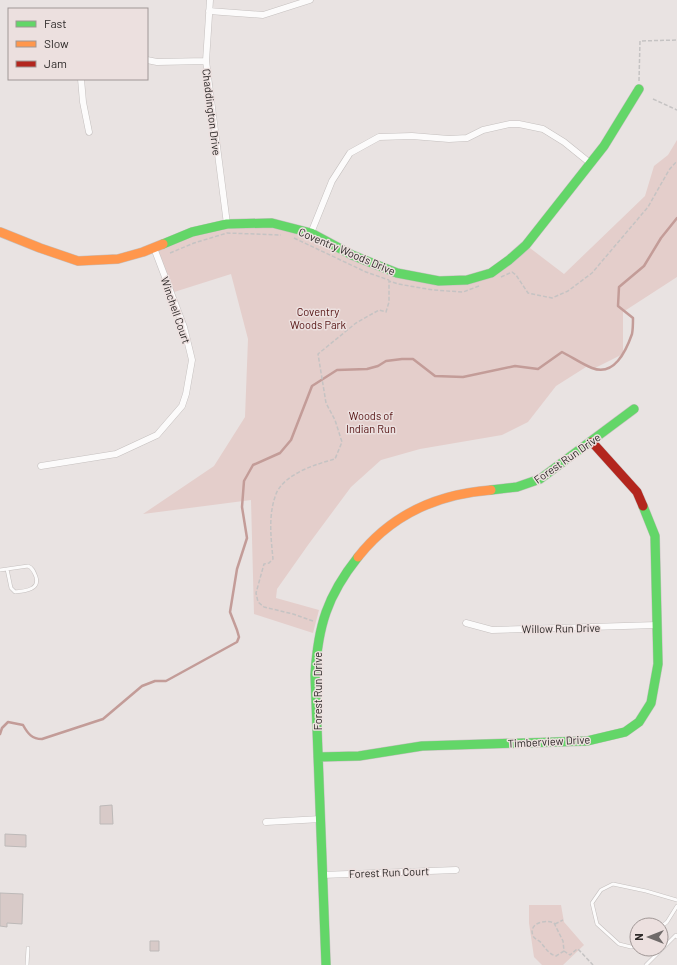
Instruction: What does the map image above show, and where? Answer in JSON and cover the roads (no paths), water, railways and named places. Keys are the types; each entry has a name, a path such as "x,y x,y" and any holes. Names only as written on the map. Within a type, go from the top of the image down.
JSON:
{"street":[{"name":"Chaddington Drive","path":"210,0 206,61 227,224"},
{"path":"209,12 263,16 310,0"},
{"path":"148,60 157,62 206,61"},
{"path":"81,80 83,102 90,132"},
{"name":"Coventry Woods Drive","path":"0,232 40,248 78,260 118,259 154,248 192,232 227,224 272,223 311,233 352,255 397,273 439,281 467,280 491,273 526,245 604,146 639,89"},
{"path":"311,233 332,181 350,153 379,137 412,136 449,139 467,138 483,130 510,124 519,124 544,129 564,142 590,163"},
{"name":"Winchell Court","path":"41,466 116,454 156,435 182,406 186,394 192,360 184,327 154,248"},
{"name":"Forest Run Drive","path":"326,965 315,675 316,654 326,610 347,570 364,548 394,521 436,499 458,493 518,487 536,481 592,442 634,409"},
{"name":"Timberview Drive","path":"318,757 359,756 422,746 587,742 624,732 639,722 651,703 658,664 655,536 638,492 592,442"},
{"name":"Willow Run Drive","path":"466,622 492,630 657,626"},
{"path":"266,822 321,819"},
{"name":"Forest Run Court","path":"322,875 456,870"}],"lane":[{"path":"0,570 7,569 28,566 32,568 34,572 37,580 36,585 32,589 15,592 11,588 7,569"},
{"path":"629,946 619,944 597,924 592,903 601,890 613,884 646,891 677,900"},
{"path":"669,919 677,906"},
{"path":"646,965 677,935"},
{"path":"27,965 28,948"}],"waterway":[{"path":"0,734 2,728 8,722 23,725 31,735 42,739 103,719 142,686 155,681 166,681 237,642 239,637 230,612 237,569 247,538 242,507 244,481 253,465 280,453 291,440 312,386 337,370 367,369 378,366 386,361 402,359 413,359 435,376 463,377 515,366 538,369 562,352 584,365 600,370 607,369 613,366 623,355 632,332 633,318 618,306 619,287 644,266 661,238 677,218"}],"park label":[{"name":"Coventry Woods Park","path":"318,317"},
{"name":"Woods of Indian Run","path":"371,421"}]}
